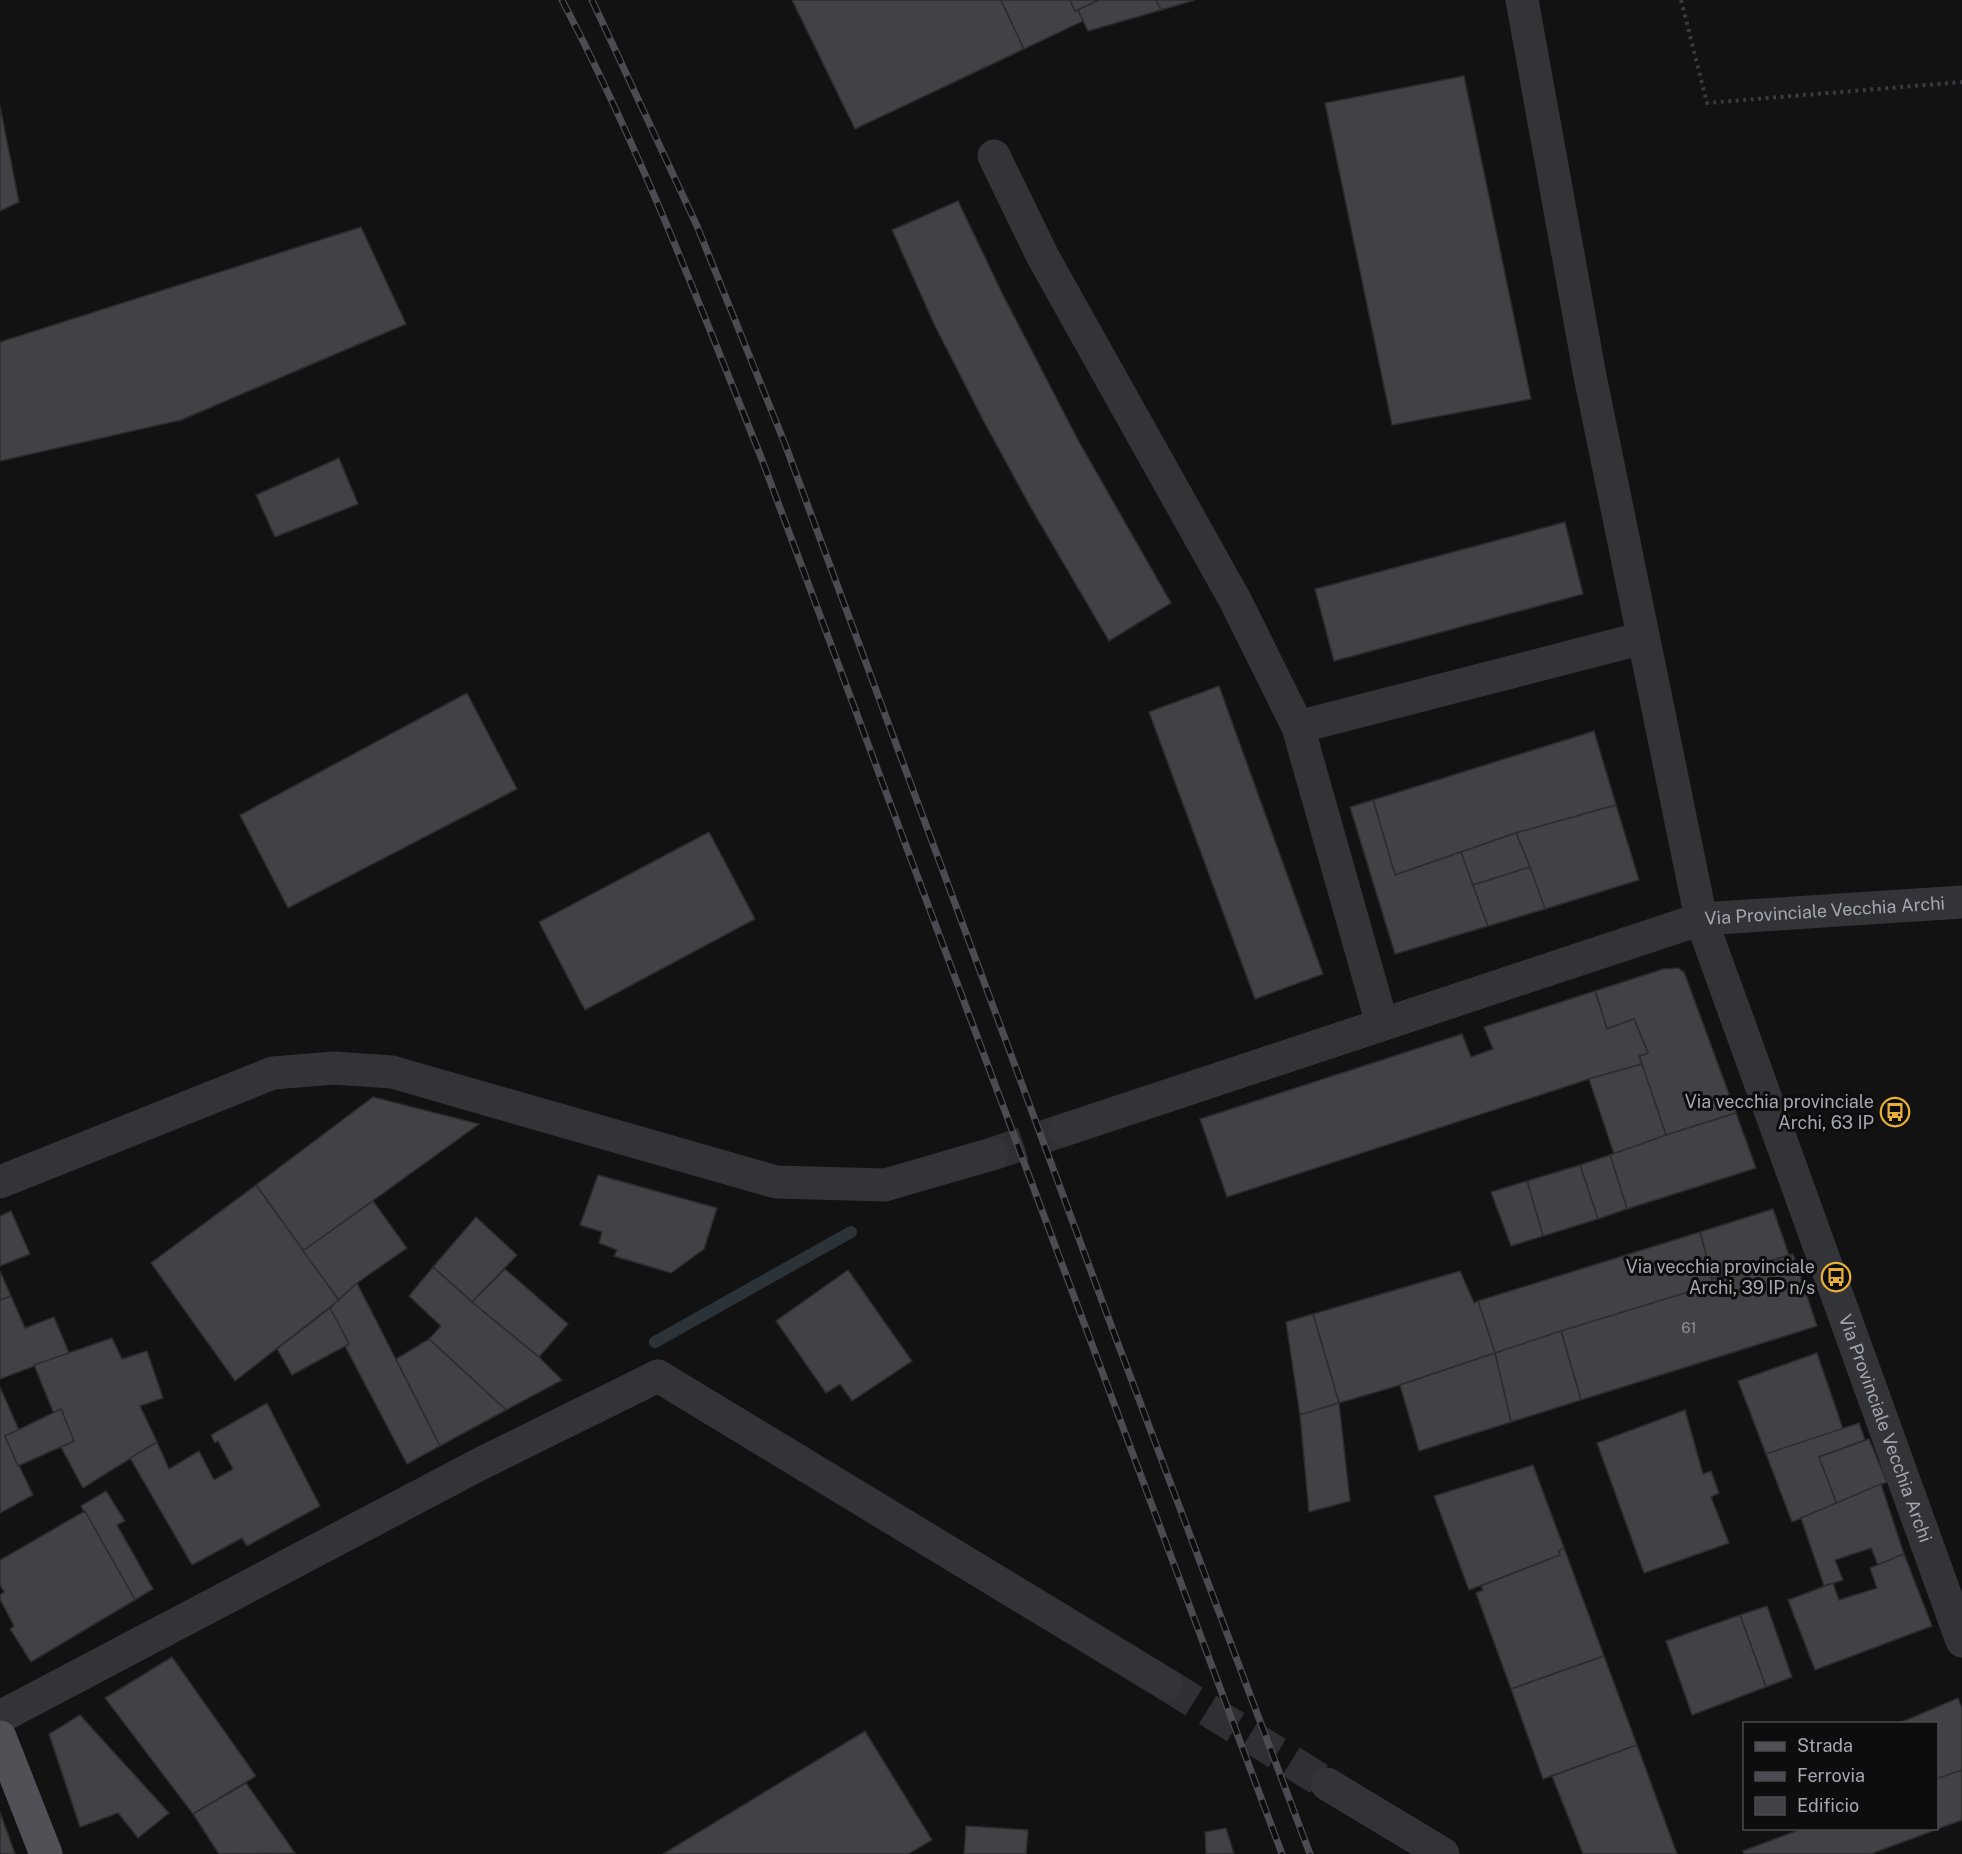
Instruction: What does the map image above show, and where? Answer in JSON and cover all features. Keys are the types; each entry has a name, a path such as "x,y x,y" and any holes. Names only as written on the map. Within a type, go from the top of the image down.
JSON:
{"main road":[{"path":"0,1737 46,1854"}],"street":[{"path":"1064,1130 1701,919 1590,375 1522,0"},
{"path":"994,156 1043,257 1229,590 1298,726 1382,1024"},
{"path":"1298,726 1643,638"},
{"name":"Via Provinciale Vecchia Archi","path":"1962,902 1701,919 1962,1641"},
{"path":"0,1182 273,1073 334,1068 392,1072 776,1182 885,1185 992,1154"},
{"path":"0,1717 467,1470 658,1376 1166,1684"},
{"path":"1328,1784 1443,1854"}],"path":[{"path":"1681,0 1707,102 1962,82"}],"building":[{"path":"792,0 1001,0 1024,49 855,129"},
{"path":"1001,0 1070,0 1083,21 1024,49"},
{"path":"1070,0 1099,0 1075,11"},
{"path":"1099,0 1156,0 1161,10 1088,31 1078,10"},
{"path":"1156,0 1195,0 1161,10"},
{"path":"1464,76 1531,399 1392,425 1325,103"},
{"path":"0,106 19,202 0,211"},
{"path":"958,201 1003,295 1078,440 1171,603 1109,641 1031,508 983,420 935,326 892,230"},
{"path":"361,227 406,324 181,420 0,461 0,342"},
{"path":"339,458 358,504 275,537 256,495"},
{"path":"1565,522 1583,594 1334,661 1315,589"},
{"path":"1219,686 1323,974 1255,999 1149,712"},
{"path":"467,693 517,789 288,908 240,815"},
{"path":"1594,731 1616,805 1516,833 1395,875 1373,800"},
{"path":"1373,800 1395,875 1461,852 1488,926 1395,954 1350,807"},
{"path":"1616,805 1639,880 1545,909 1516,833"},
{"path":"709,832 755,919 585,1010 539,922"},
{"path":"1516,833 1530,867 1473,885 1461,852"},
{"path":"1530,867 1545,909 1488,926 1473,885"},
{"path":"1678,968 1684,972 1736,1113 1666,1135 1639,1056 1648,1053 1634,1019 1607,1029 1595,991 1663,969"},
{"path":"1595,991 1607,1029 1634,1019 1648,1053 1639,1056 1642,1064 1589,1079 1227,1197 1200,1119 1462,1034 1471,1057 1493,1049 1484,1027"},
{"path":"1642,1064 1666,1135 1614,1154 1589,1079"},
{"path":"373,1097 479,1124 303,1251 256,1185"},
{"path":"1736,1113 1756,1168 1627,1209 1610,1155"},
{"path":"1610,1155 1627,1209 1598,1219 1580,1165"},
{"path":"1580,1165 1598,1219 1543,1236 1527,1181"},
{"path":"598,1175 717,1208 704,1249 671,1273 614,1256 617,1250 599,1243 602,1232 580,1225"},
{"path":"1527,1181 1543,1236 1511,1246 1491,1192"},
{"path":"256,1185 339,1300 235,1381 151,1263"},
{"path":"373,1201 407,1248 357,1283 339,1300 303,1251"},
{"path":"1773,1209 1789,1255 1712,1279 1700,1232"},
{"path":"11,1211 30,1254 0,1266 0,1216"},
{"path":"476,1217 517,1255 472,1302 433,1267"},
{"path":"1700,1232 1712,1279 1711,1285 1495,1353 1478,1301"},
{"path":"1793,1254 1817,1326 1581,1400 1561,1331 1711,1285 1712,1279"},
{"path":"433,1267 539,1357 562,1380 506,1410 429,1339 441,1326 409,1296"},
{"path":"505,1269 568,1324 539,1357 472,1302"},
{"path":"848,1270 912,1361 852,1401 840,1384 826,1393 776,1321"},
{"path":"0,1271 11,1296 0,1300"},
{"path":"1460,1271 1474,1303 1478,1301 1495,1353 1339,1403 1313,1314"},
{"path":"357,1283 440,1446 407,1464 345,1346 349,1344 330,1308"},
{"path":"11,1296 25,1328 54,1317 69,1353 0,1379 0,1300"},
{"path":"330,1308 349,1344 292,1375 277,1349"},
{"path":"1313,1314 1339,1403 1300,1415 1286,1322"},
{"path":"1561,1331 1581,1400 1511,1422 1495,1353"},
{"path":"112,1338 122,1359 147,1351 163,1398 140,1406 157,1442 83,1488 61,1447 74,1441 61,1409 54,1414 34,1365"},
{"path":"429,1339 506,1410 440,1446 396,1359"},
{"path":"1495,1353 1511,1422 1419,1451 1400,1385"},
{"path":"1817,1353 1843,1429 1766,1454 1738,1381"},
{"path":"0,1387 19,1430 5,1436 33,1495 0,1513"},
{"path":"267,1403 320,1506 247,1546 242,1538 192,1565 130,1458 157,1442 169,1469 199,1451 214,1480 233,1469 218,1441 215,1443 211,1435"},
{"path":"1339,1403 1350,1501 1309,1512 1300,1415"},
{"path":"61,1409 74,1441 18,1466 5,1436"},
{"path":"1685,1410 1703,1474 1711,1471 1719,1493 1711,1497 1729,1543 1644,1573 1597,1443"},
{"path":"1859,1423 1865,1440 1819,1457 1837,1504 1792,1522 1766,1454"},
{"path":"1869,1439 1887,1482 1837,1504 1819,1457"},
{"path":"1533,1465 1564,1548 1559,1551 1560,1555 1469,1590 1434,1496"},
{"path":"1881,1484 1904,1554 1878,1565 1871,1548 1835,1560 1843,1580 1824,1586 1801,1518"},
{"path":"106,1491 125,1521 117,1525 153,1589 135,1600 81,1506"},
{"path":"85,1511 135,1600 31,1662 10,1629 14,1626 0,1599 0,1595 4,1592 0,1585 0,1560"},
{"path":"1564,1548 1604,1656 1511,1689 1476,1593 1483,1590 1481,1586 1560,1555 1559,1551"},
{"path":"1904,1554 1932,1626 1815,1670 1788,1600 1833,1583 1839,1600 1877,1588 1870,1568"},
{"path":"1767,1606 1792,1677 1766,1687 1740,1615"},
{"path":"1740,1615 1766,1687 1692,1715 1666,1641"},
{"path":"1604,1656 1637,1745 1543,1779 1511,1689"},
{"path":"172,1657 256,1776 193,1814 105,1698"},
{"path":"1958,1698 1962,1708 1962,1770 1938,1778 1938,1722 1902,1722"},
{"path":"80,1715 169,1813 138,1838 118,1813 80,1827 49,1734"},
{"path":"865,1731 932,1840 908,1854 663,1854"},
{"path":"1637,1745 1677,1854 1583,1854 1552,1776"},
{"path":"1962,1770 1962,1820 1938,1829 1938,1778"},
{"path":"246,1783 295,1853 219,1854 193,1814"},
{"path":"0,1812 15,1854 0,1854"},
{"path":"966,1826 1028,1830 1026,1854 964,1854"},
{"path":"1226,1828 1234,1854 1206,1854 1205,1832"},
{"path":"1799,1830 1935,1830 1871,1854 1744,1854 1743,1851"}],"waterway":[{"path":"655,1342 851,1232"}],"tunnel":[{"path":"992,1154 1064,1130"},
{"path":"1166,1684 1327,1784"}],"railway":[{"path":"562,0 642,169 761,457 1282,1854"},
{"path":"592,0 697,226 785,444 1108,1317 1310,1854"}],"place":[{"name":"Via vecchia provinciale Archi, 63 IP","path":"1895,1112"},
{"name":"Via vecchia provinciale Archi, 39 IP n/s","path":"1836,1277"}]}
